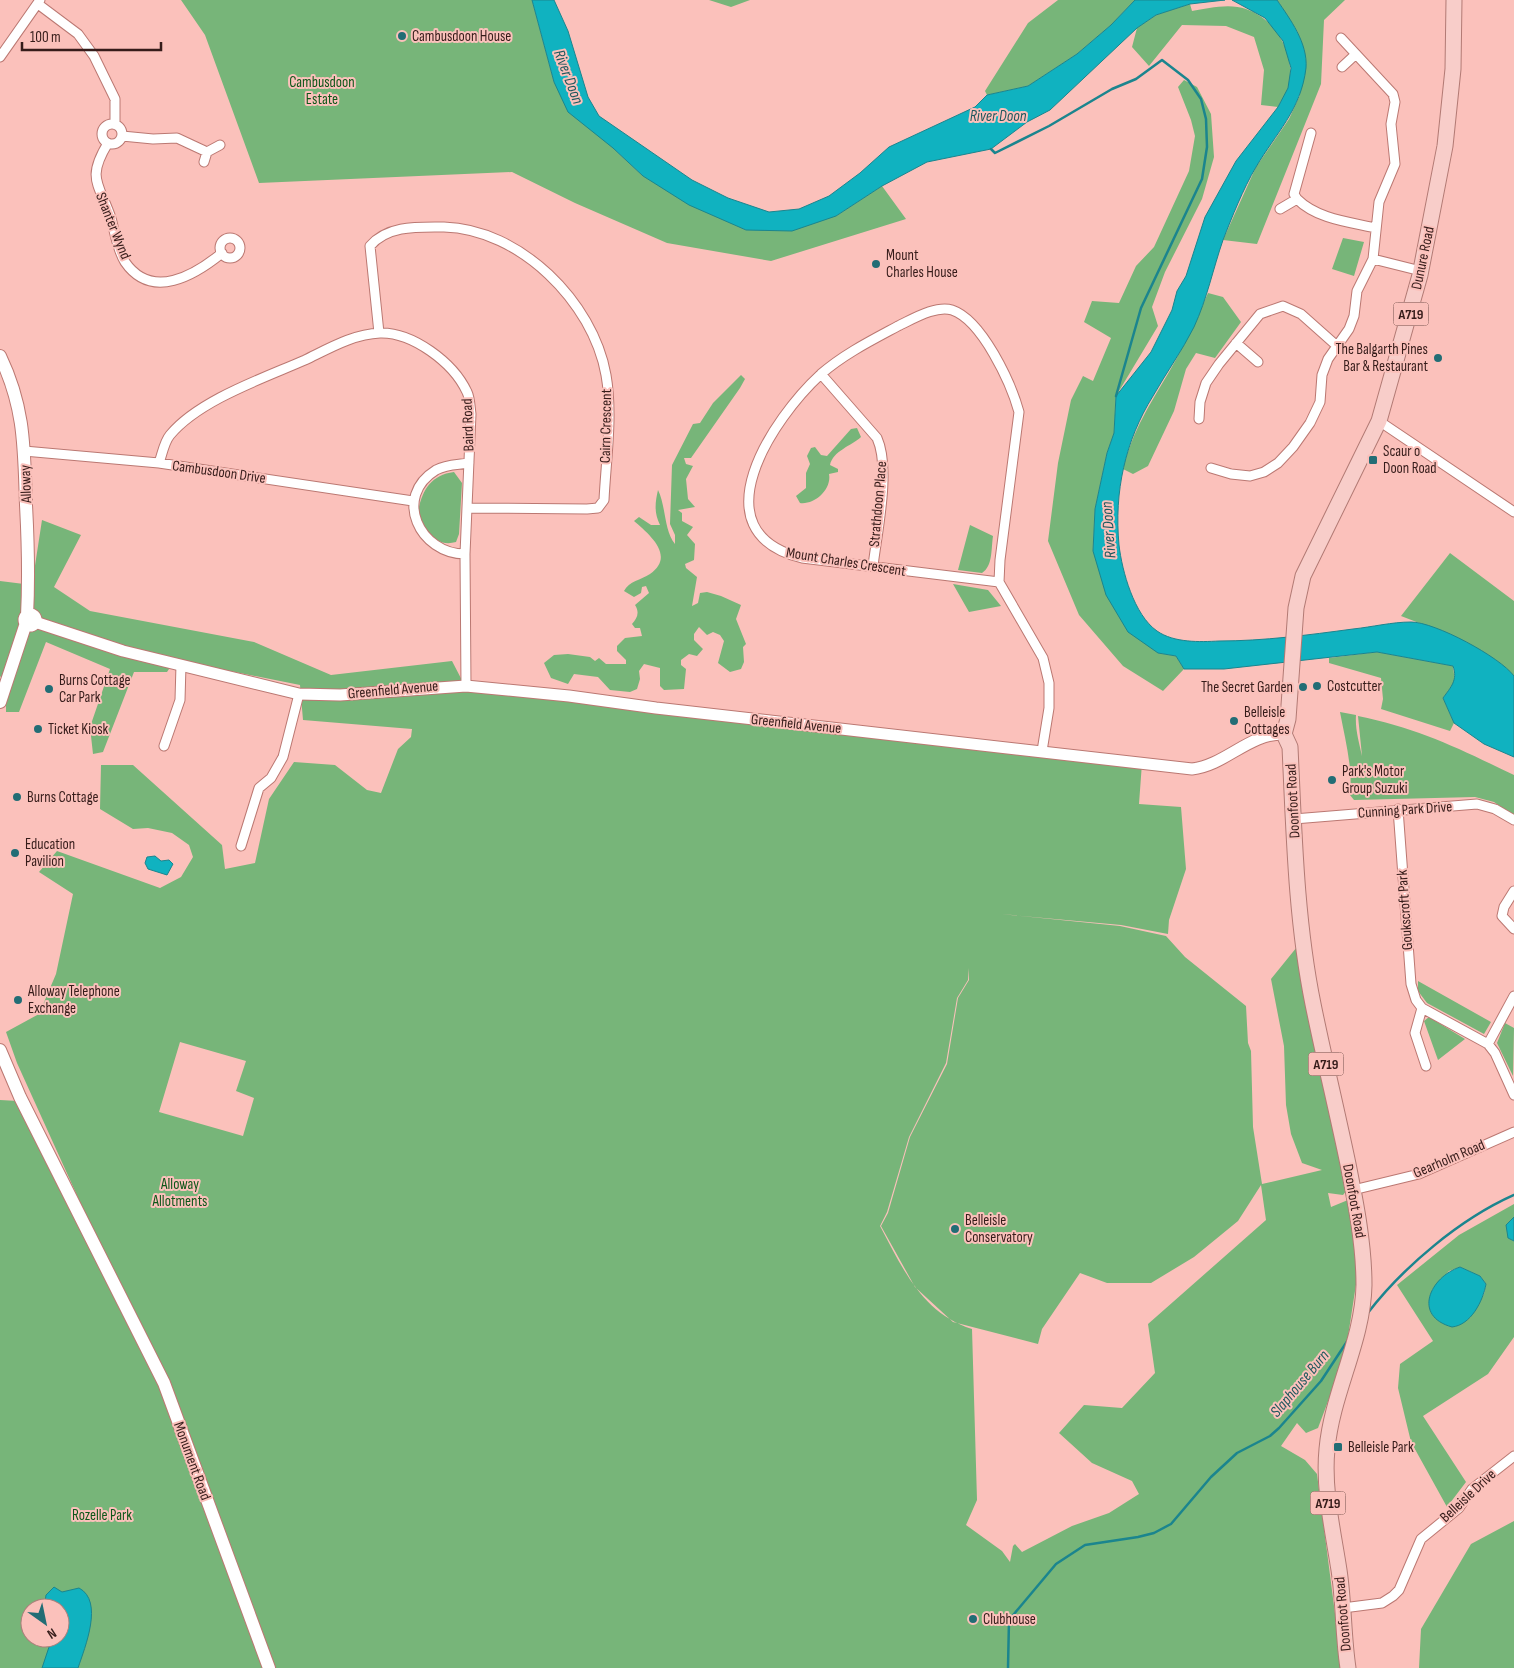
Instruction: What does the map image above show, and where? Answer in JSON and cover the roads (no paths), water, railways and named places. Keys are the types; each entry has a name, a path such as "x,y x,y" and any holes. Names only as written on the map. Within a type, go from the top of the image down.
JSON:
{"main road":[{"name":"Dunure Road","path":"1284,734 1288,719 1296,608 1303,576 1313,552 1349,487 1379,421 1421,271 1445,146 1453,69 1454,0"},
{"name":"Alloway","path":"0,356 18,400 23,424 29,577 29,620 0,702"},
{"name":"Doonfoot Road","path":"1284,734 1290,748 1302,942 1312,1002 1353,1190 1364,1286 1360,1319 1340,1384 1326,1452 1328,1503 1343,1608 1348,1668"},
{"name":"Monument Road","path":"0,1050 20,1098 164,1383 269,1668"}],"street":[{"path":"0,58 39,2 78,34 94,56 115,99 115,123"},
{"path":"1211,468 1230,474 1250,476 1264,472 1278,463 1293,447 1310,423 1320,402 1322,375 1328,359 1349,329 1354,316 1357,291 1373,259 1379,202 1395,164 1390,124 1395,102 1394,94 1341,38"},
{"path":"1342,67 1356,54"},
{"path":"115,123 120,127 122,136 116,143 108,143 103,139 102,130 106,124 115,123"},
{"path":"1311,133 1297,178 1294,194 1297,199 1304,206 1330,218 1376,228"},
{"path":"122,136 153,139 176,138 207,152"},
{"name":"Shanter Wynd","path":"108,143 96,166 95,179 108,211 118,248 126,262 137,274 152,280 179,280 194,274 222,253"},
{"path":"204,162 207,152 220,145"},
{"path":"1280,208 1297,199"},
{"name":"Cairn Crescent","path":"380,333 370,246 378,236 390,230 430,227 463,228 493,238 531,258 551,276 576,305 586,324 606,373 610,401 604,500 598,508 587,509 468,508"},
{"path":"1373,259 1421,271"},
{"path":"1199,419 1200,402 1206,383 1260,314 1283,306 1301,314 1337,346"},
{"name":"Mount Charles Crescent","path":"951,310 976,326 1014,391 1019,412 1000,560 999,582 802,558 782,553 769,545 753,522 749,501 753,474 769,435 789,409 821,374 856,349 914,318 936,311 951,310"},
{"name":"Baird Road","path":"159,464 168,436 192,416 226,394 352,338 380,333 405,336 427,348 452,370 468,392 471,414 465,554 466,686"},
{"path":"1236,344 1258,362"},
{"name":"Strathdoon Place","path":"821,374 878,438 882,448 884,475 873,566"},
{"path":"1379,421 1514,512"},
{"name":"Cambusdoon Drive","path":"24,452 159,464 413,502"},
{"path":"465,554 443,551 428,538 418,525 413,502 424,480 436,471 449,464 469,463"},
{"path":"999,582 1043,658 1049,683 1049,708 1042,751"},
{"name":"Greenfield Avenue","path":"29,620 92,642 298,694 340,695 466,686 569,696 656,708 1192,769 1204,768 1246,743 1272,733 1284,734"},
{"path":"164,746 180,700 181,665"},
{"path":"241,846 259,788 271,778 283,757 298,694"},
{"name":"Cunning Park Drive","path":"1294,819 1477,804 1495,809 1514,820"},
{"name":"Goukscroft Park","path":"1398,809 1410,984 1416,1000 1422,1008"},
{"path":"1514,891 1504,907 1502,916 1514,929"},
{"path":"1488,1044 1514,996"},
{"path":"1426,1066 1415,1033 1422,1008 1488,1044 1495,1053 1514,1095"},
{"name":"Gearholm Road","path":"1353,1190 1419,1174 1514,1132"},
{"name":"Belleisle Drive","path":"1343,1608 1382,1603 1393,1596 1399,1590 1420,1539 1451,1516 1472,1489 1514,1456"}],"water":[{"name":"River Doon","path":"532,0 554,0 568,31 588,97 599,116 692,180 728,198 769,212 799,209 829,196 860,173 889,147 975,107 987,95 1028,86 1077,54 1111,25 1135,0 1225,0 1190,4 1156,15 1137,28 1050,110 1027,122 991,149 927,162 882,186 836,216 792,231 746,230 689,205 643,176 613,148 568,112 554,82"},
{"name":"River Doon","path":"1232,0 1277,0 1301,41 1306,59 1306,68 1299,96 1293,109 1256,167 1238,203 1223,240 1194,327 1143,413 1135,431 1124,468 1118,506 1119,545 1130,592 1149,624 1164,635 1179,640 1236,641 1269,639 1411,622 1450,634 1482,651 1507,668 1514,676 1514,757 1484,744 1454,723 1443,698 1454,679 1453,666 1377,652 1224,669 1184,669 1176,656 1158,653 1128,632 1106,595 1093,551 1095,509 1107,453 1114,433 1116,396 1151,352 1172,310 1177,291 1186,276 1205,217 1236,161 1278,107 1288,88 1291,68 1283,41 1265,18"},
{"path":"155,856 161,861 169,860 173,864 167,875 148,869 145,863 147,857"},
{"path":"1514,1217 1514,1241 1508,1238 1506,1225"},
{"path":"1460,1267 1480,1276 1486,1284 1482,1298 1475,1311 1465,1322 1452,1327 1440,1322 1432,1314 1429,1306 1430,1297 1440,1279"},
{"path":"54,1587 62,1592 79,1588 86,1594 90,1603 92,1613 88,1637 78,1668 42,1668 49,1648 70,1648 70,1598 46,1598"}],"waterway":[{"path":"991,149 995,153 1049,126 1112,89 1136,79 1162,60 1188,80 1201,99 1206,119 1207,147 1202,179 1141,308 1116,396"},
{"name":"Slaphouse Burn","path":"1367,1314 1381,1296 1434,1246 1473,1217 1514,1195"},
{"name":"Slaphouse Burn","path":"1008,1668 1009,1620 1056,1564 1085,1545 1138,1537 1154,1533 1171,1524 1211,1477 1237,1453 1270,1436 1279,1428 1321,1381 1348,1340"}],"place":[{"name":"Cambusdoon House","path":"402,36"},
{"name":"Mount Charles House","path":"876,264"},
{"name":"The Balgarth Pines Bar & Restaurant","path":"1438,358"},
{"name":"Scaur o Doon Road","path":"1373,460"},
{"name":"Costcutter","path":"1317,686"},
{"name":"The Secret Garden","path":"1303,687"},
{"name":"Burns Cottage Car Park","path":"49,689"},
{"name":"Belleisle Cottages","path":"1234,721"},
{"name":"Ticket Kiosk","path":"38,729"},
{"name":"Park's Motor Group Suzuki","path":"1332,780"},
{"name":"Burns Cottage","path":"17,797"},
{"name":"Education Pavilion","path":"15,853"},
{"name":"Alloway Telephone Exchange","path":"18,1000"},
{"name":"Belleisle Conservatory","path":"955,1229"},
{"name":"Belleisle Park","path":"1338,1447"},
{"name":"Clubhouse","path":"973,1619"}],"park label":[{"name":"Cambusdoon Estate","path":"322,90"},
{"name":"Alloway Allotments","path":"180,1192"},
{"name":"Rozelle Park","path":"102,1515"}]}
